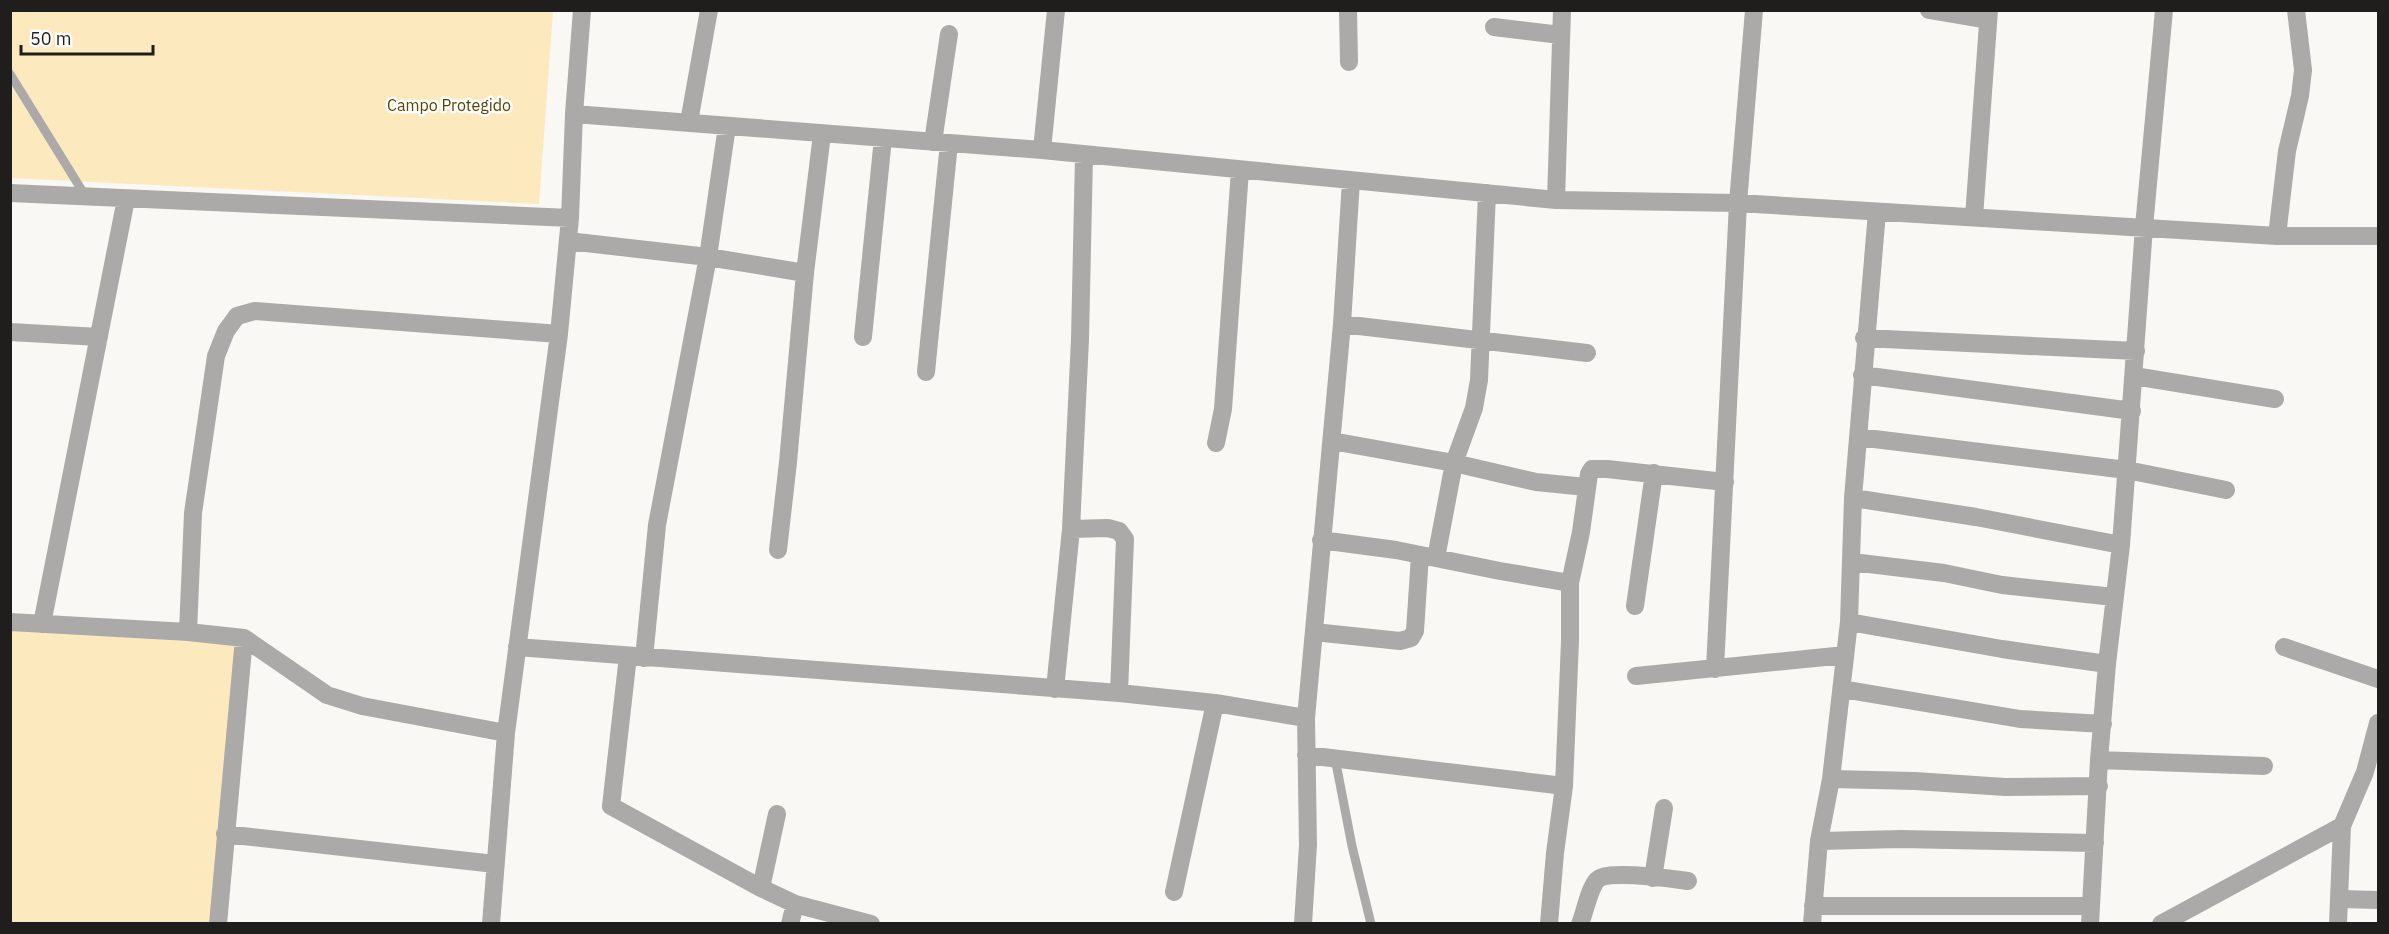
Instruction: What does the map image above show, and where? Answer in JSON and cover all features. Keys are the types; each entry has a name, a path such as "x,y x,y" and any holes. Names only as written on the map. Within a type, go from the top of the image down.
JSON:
{"street":[{"path":"491,924 506,733 559,334 570,218 574,114 582,10"},
{"path":"689,123 708,10"},
{"path":"1042,150 1056,10"},
{"path":"1348,10 1349,62"},
{"path":"1556,200 1562,10"},
{"path":"1715,669 1738,203 1754,10"},
{"path":"1929,10 1988,15 1974,217"},
{"path":"1877,212 1864,338 1852,498 1849,622 1831,779 1819,841 1813,915 2090,915 2099,760 2121,544 2144,227 2164,10"},
{"path":"2277,236 2287,151 2300,96 2303,70 2296,10"},
{"path":"1494,27 1561,35"},
{"path":"926,372 948,34"},
{"path":"574,114 1042,150 1084,156 1556,200 1738,203 2277,236 2379,236"},
{"path":"727,126 708,256 657,525 611,806 761,888 795,904 871,924"},
{"path":"778,550 805,273 822,134"},
{"path":"863,337 883,138"},
{"path":"1055,689 1071,529 1080,339 1084,156"},
{"path":"1216,442 1223,409 1240,170"},
{"path":"1304,924 1308,845 1306,718 1342,324 1351,181"},
{"path":"10,193 570,218"},
{"path":"1314,632 1400,641 1411,638 1414,631 1428,557 1454,463 1474,408 1479,380 1487,194"},
{"path":"42,624 126,199"},
{"path":"568,241 708,256 805,273"},
{"path":"188,632 193,513 204,429 216,356 226,331 237,316 255,311 559,334"},
{"path":"1342,324 1587,353"},
{"path":"10,332 99,338"},
{"path":"1864,338 2136,351"},
{"path":"1862,375 2132,411"},
{"path":"2134,376 2275,399"},
{"path":"1858,437 2127,470 2226,490"},
{"path":"1332,441 1454,463 1536,482 1586,487"},
{"path":"1549,924 1564,786 1570,583 1581,532 1586,487 1592,469 1654,473 1725,482"},
{"path":"1635,606 1654,473"},
{"path":"1852,498 2121,544"},
{"path":"1071,529 1108,528 1119,531 1125,539 1119,693"},
{"path":"1321,540 1396,549 1570,583"},
{"path":"1852,562 1944,573 2002,585 2114,597"},
{"path":"10,622 188,632 244,638 310,684 342,700 362,706 506,733"},
{"path":"1849,622 2002,649 2107,664"},
{"path":"218,924 244,638"},
{"path":"517,647 1119,693 1215,703 1306,718"},
{"path":"2284,647 2379,679"},
{"path":"1636,676 1845,655"},
{"path":"1842,689 2020,719 2103,724"},
{"path":"1174,892 1215,703"},
{"path":"2338,924 2342,826 2372,771 2379,723"},
{"path":"1306,755 1564,786"},
{"path":"2099,760 2264,766"},
{"path":"1831,779 1915,781 2005,787 2099,786"},
{"path":"1653,878 1664,808"},
{"path":"761,888 777,814"},
{"path":"2161,924 2192,916 2342,826"},
{"path":"225,834 495,864"},
{"path":"1819,841 1891,839 2095,843"},
{"path":"1580,924 1596,881 1602,876 1688,881"},
{"path":"2339,899 2379,900"},
{"path":"790,924 795,904"}],"lane":[{"path":"10,74 86,197"},
{"path":"1335,758 1352,846 1371,924"}],"green space":[{"name":"Campo Protegido","path":"11,11 553,11 539,204 11,178"},
{"path":"10,629 247,645 223,923 11,923"}]}
